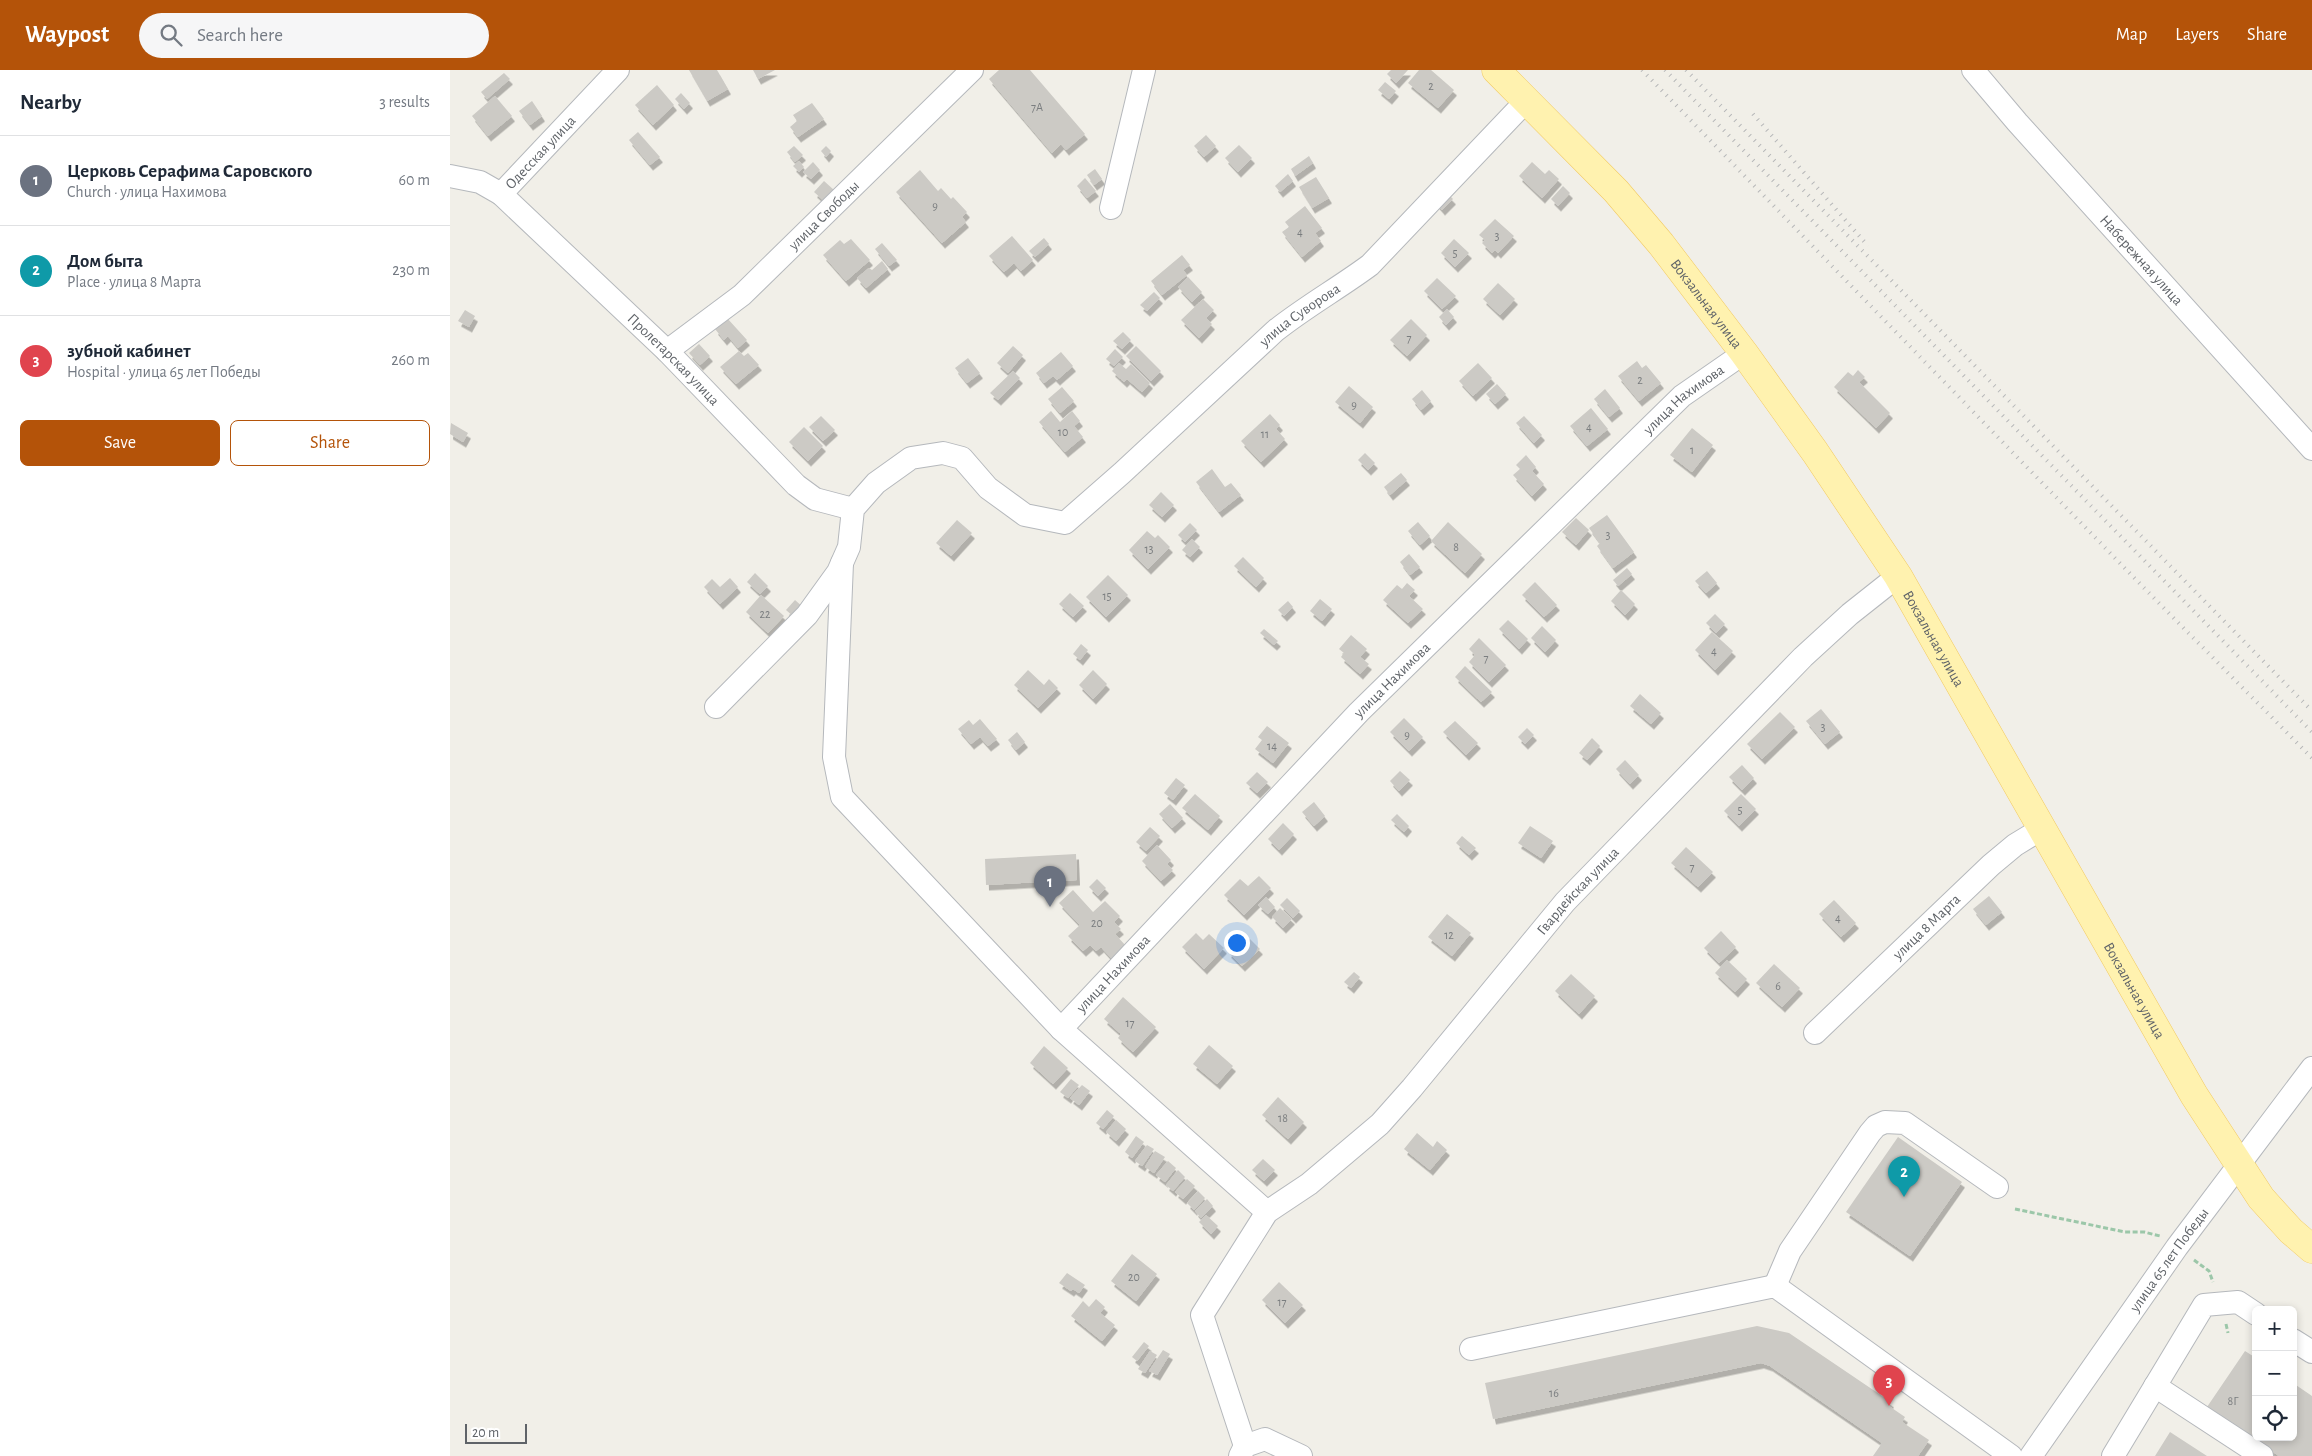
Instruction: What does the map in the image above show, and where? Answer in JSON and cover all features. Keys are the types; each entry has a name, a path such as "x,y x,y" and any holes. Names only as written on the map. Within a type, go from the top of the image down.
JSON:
{"main road":[{"name":"Вокзальная улица","path":"1496,70 1616,191 1660,244 1744,353 1815,452 1898,576 2194,1095 2238,1166 2261,1198 2291,1231 2312,1249"}],"street":[{"name":"Одесская улица","path":"450,176 480,182 501,194 618,70"},
{"name":"улица Свободы","path":"667,350 742,295 972,70"},
{"path":"1111,208 1144,70"},
{"name":"Набережная улица","path":"1973,70 2017,122 2312,449"},
{"name":"улица Суворова","path":"853,509 876,483 912,458 943,453 962,458 988,488 1025,515 1065,523 1122,473 1275,331 1301,310 1350,281 1370,265 1526,101"},
{"name":"Пролетарская улица","path":"501,194 667,350 796,485 815,499 853,509"},
{"name":"улица Нахимова","path":"1061,1029 1359,712 1682,396 1744,353"},
{"path":"716,707 807,615 838,572 849,547 853,509"},
{"path":"842,562 834,757 842,797 1061,1029 1267,1212 1202,1314 1242,1451 1265,1439 1301,1456"},
{"name":"Гвардейская улица","path":"1267,1212 1309,1184 1380,1124 1412,1088 1565,902 1803,657 1850,614 1898,576"},
{"name":"улица 8 Марта","path":"1815,1033 1991,865 2015,846 2043,828"},
{"name":"улица 65 лет Победы","path":"2031,1456 2177,1247 2312,1068"},
{"path":"1775,1286 1790,1251 1876,1126 1886,1122 1905,1123 1997,1186"},
{"path":"1471,1349 1775,1286 2011,1456"},
{"path":"2113,1456 2204,1305 2238,1302 2252,1311"},
{"path":"2297,1343 2312,1352"},
{"path":"2155,1386 2262,1456"}],"path":[{"path":"2015,1209 2125,1232 2144,1232 2159,1236 2209,1271 2221,1304 2228,1334"}],"building":[{"path":"689,70 717,70 728,89 707,101"},
{"path":"753,70 775,70 758,79"},
{"path":"999,70 1030,70 1085,134 1066,150 1061,144 1052,153 989,79"},
{"path":"1391,70 1408,70 1396,83 1387,74"},
{"path":"1419,70 1431,70 1454,90 1438,108 1408,83"},
{"path":"504,73 510,79 487,99 481,92"},
{"path":"1385,82 1396,91 1389,99 1378,90"},
{"path":"657,85 674,105 653,125 635,105"},
{"path":"681,93 690,103 684,109 675,99"},
{"path":"495,96 512,116 488,136 472,116"},
{"path":"532,101 542,116 530,125 519,111"},
{"path":"812,103 824,119 798,137 790,127 797,121 793,115"},
{"path":"638,132 660,157 650,165 629,140"},
{"path":"1206,135 1216,146 1204,157 1194,146"},
{"path":"1239,145 1252,158 1238,172 1225,158"},
{"path":"794,146 803,155 795,162 787,152"},
{"path":"826,146 831,151 826,157 821,151"},
{"path":"1309,156 1313,163 1295,176 1291,169"},
{"path":"799,161 804,167 799,172 793,166"},
{"path":"813,162 820,170 811,179 803,172"},
{"path":"1532,162 1545,174 1549,170 1559,179 1542,198 1519,176"},
{"path":"1095,169 1102,179 1094,185 1087,175"},
{"path":"920,170 938,191 941,188 951,199 953,197 967,212 962,217 966,222 942,243 896,192"},
{"path":"1288,174 1293,181 1280,192 1275,186"},
{"path":"1316,177 1329,198 1312,208 1299,187"},
{"path":"1085,178 1096,191 1087,198 1077,186"},
{"path":"824,181 834,190 824,201 814,192"},
{"path":"1563,186 1570,193 1558,206 1551,199"},
{"path":"1446,192 1453,199 1442,210 1436,203"},
{"path":"1305,206 1322,228 1315,233 1321,241 1302,257 1282,232 1289,227 1285,222"},
{"path":"1495,219 1514,236 1498,253 1495,250 1492,253 1482,243 1485,240 1479,235"},
{"path":"1012,236 1033,260 1021,271 1014,263 1004,272 989,256"},
{"path":"1044,238 1049,244 1035,257 1029,251"},
{"path":"851,239 870,260 846,281 823,255 840,240 844,244"},
{"path":"1454,239 1469,253 1455,267 1441,253"},
{"path":"882,243 897,260 889,266 875,249"},
{"path":"1182,255 1190,265 1183,270 1187,275 1162,295 1151,281"},
{"path":"882,261 888,269 866,288 857,278 869,268 872,270"},
{"path":"1188,277 1202,292 1192,302 1178,287"},
{"path":"1437,278 1456,296 1442,309 1424,291"},
{"path":"1498,283 1515,299 1500,315 1483,299"},
{"path":"1154,292 1160,298 1147,311 1140,305"},
{"path":"1203,299 1214,310 1206,318 1212,324 1199,338 1181,320"},
{"path":"1447,309 1454,317 1446,325 1439,317"},
{"path":"465,310 475,316 469,327 458,321"},
{"path":"727,318 747,340 738,348 728,336 724,340 715,329"},
{"path":"1411,319 1427,335 1407,356 1390,340"},
{"path":"1123,332 1131,340 1122,349 1113,341"},
{"path":"699,344 710,356 700,365 689,353"},
{"path":"1013,346 1023,355 1008,373 997,363"},
{"path":"1136,346 1161,371 1151,381 1126,356"},
{"path":"1115,349 1123,357 1114,366 1106,359"},
{"path":"739,351 744,356 748,353 759,365 736,384 720,367"},
{"path":"1061,352 1073,366 1057,380 1053,376 1044,383 1036,373"},
{"path":"968,358 980,373 967,383 955,368"},
{"path":"1637,361 1642,368 1646,365 1661,383 1639,401 1618,376"},
{"path":"1119,363 1126,369 1131,364 1150,383 1142,392 1127,379 1124,382 1112,371"},
{"path":"1478,363 1492,378 1473,396 1459,381"},
{"path":"1858,370 1865,377 1859,382 1890,413 1876,428 1834,387 1848,372 1853,376"},
{"path":"1013,371 1020,378 998,400 990,393"},
{"path":"1497,384 1506,394 1495,404 1486,394"},
{"path":"1349,386 1373,407 1360,423 1335,402"},
{"path":"1062,387 1074,401 1060,413 1048,399"},
{"path":"1605,389 1620,408 1609,417 1594,399"},
{"path":"1422,390 1431,401 1421,410 1412,399"},
{"path":"1591,408 1608,429 1587,446 1570,426"},
{"path":"1051,411 1060,422 1072,411 1080,421 1074,426 1083,437 1065,452 1039,422"},
{"path":"1270,414 1280,425 1276,429 1285,439 1261,462 1241,441"},
{"path":"821,416 835,430 823,441 809,427"},
{"path":"1524,416 1542,435 1534,443 1516,423"},
{"path":"451,423 468,433 463,442 450,434"},
{"path":"804,427 823,446 808,461 789,442"},
{"path":"1692,428 1713,445 1692,472 1670,455"},
{"path":"1365,453 1375,463 1368,470 1358,460"},
{"path":"1526,455 1536,467 1532,471 1544,484 1532,496 1513,475 1520,469 1516,465"},
{"path":"1212,469 1225,487 1231,483 1241,495 1219,512 1196,482"},
{"path":"1401,473 1407,480 1390,495 1384,487"},
{"path":"1161,492 1174,505 1162,517 1149,505"},
{"path":"1607,515 1634,552 1613,568 1597,546 1600,543 1589,528"},
{"path":"1576,518 1589,530 1576,545 1562,532"},
{"path":"957,520 972,533 951,556 936,543"},
{"path":"1418,522 1430,536 1420,545 1408,531"},
{"path":"1448,522 1482,554 1465,573 1431,541"},
{"path":"1190,523 1197,530 1185,542 1178,535"},
{"path":"1147,531 1155,538 1158,535 1170,547 1148,569 1129,550"},
{"path":"1192,539 1200,547 1190,557 1182,550"},
{"path":"1409,554 1420,567 1410,575 1400,562"},
{"path":"1243,557 1264,578 1256,587 1234,566"},
{"path":"1627,568 1632,574 1618,586 1613,580"},
{"path":"1707,571 1717,583 1706,593 1695,581"},
{"path":"755,573 768,586 760,594 747,582"},
{"path":"1108,575 1128,595 1106,617 1086,597"},
{"path":"730,578 738,587 720,604 704,587 712,579 720,587"},
{"path":"1535,582 1557,605 1544,617 1522,595"},
{"path":"1407,583 1415,590 1409,596 1423,609 1408,623 1383,600 1397,585 1402,589"},
{"path":"1621,590 1635,604 1625,615 1611,601"},
{"path":"1070,593 1084,606 1073,617 1059,604"},
{"path":"761,595 784,616 768,633 746,612"},
{"path":"1320,599 1332,609 1322,621 1310,611"},
{"path":"795,600 804,608 795,618 786,610"},
{"path":"1288,601 1293,607 1284,616 1278,610"},
{"path":"1715,614 1725,624 1716,633 1706,623"},
{"path":"1508,620 1528,639 1519,649 1499,629"},
{"path":"1542,626 1556,640 1545,652 1531,638"},
{"path":"1264,629 1278,641 1274,645 1260,633"},
{"path":"1712,632 1733,651 1715,670 1695,650"},
{"path":"1351,635 1367,649 1360,657 1369,664 1360,674 1341,657 1344,653 1339,649"},
{"path":"1479,638 1506,665 1489,682 1469,662 1475,655 1469,649"},
{"path":"1081,644 1088,650 1080,660 1073,654"},
{"path":"1465,666 1492,692 1481,702 1455,677"},
{"path":"1028,670 1044,685 1049,679 1058,688 1038,708 1014,685"},
{"path":"1093,670 1107,684 1093,699 1079,685"},
{"path":"1640,694 1661,713 1651,724 1630,706"},
{"path":"1821,709 1840,732 1825,744 1806,721"},
{"path":"1780,712 1795,727 1762,759 1747,744"},
{"path":"1404,718 1423,737 1409,751 1390,732"},
{"path":"980,719 997,739 988,746 980,737 971,744 958,729 969,720 973,725"},
{"path":"1455,721 1478,743 1466,755 1443,732"},
{"path":"1267,726 1289,743 1273,763 1255,749 1262,740 1258,737"},
{"path":"1527,728 1534,735 1525,744 1518,737"},
{"path":"1017,732 1025,742 1016,750 1008,740"},
{"path":"1592,738 1600,746 1587,760 1579,753"},
{"path":"1625,760 1639,775 1630,784 1616,769"},
{"path":"1742,765 1754,778 1742,790 1729,777"},
{"path":"1400,771 1410,780 1399,791 1390,781"},
{"path":"1257,772 1268,782 1257,793 1246,783"},
{"path":"1176,778 1185,785 1173,800 1164,793"},
{"path":"1195,794 1220,816 1208,830 1182,808"},
{"path":"1741,794 1756,809 1739,826 1724,811"},
{"path":"1314,802 1325,816 1314,826 1302,812"},
{"path":"1170,804 1183,818 1172,828 1159,814"},
{"path":"1397,814 1409,826 1404,832 1391,820"},
{"path":"1283,823 1294,834 1279,850 1268,839"},
{"path":"1530,826 1553,841 1541,858 1518,843"},
{"path":"1150,827 1160,836 1146,851 1136,842"},
{"path":"1462,836 1476,848 1469,855 1456,843"},
{"path":"1157,845 1171,860 1167,864 1173,870 1161,881 1142,861"},
{"path":"1686,847 1713,872 1698,887 1671,863"},
{"path":"1076,854 1077,880 986,885 985,859"},
{"path":"1259,876 1271,888 1244,915 1224,895 1240,879 1248,886"},
{"path":"1097,879 1106,888 1098,896 1089,887"},
{"path":"1073,890 1093,912 1105,901 1120,916 1114,922 1121,929 1115,934 1126,946 1112,959 1101,947 1096,951 1090,945 1083,951 1068,936 1080,925 1059,903"},
{"path":"1989,896 2002,912 1986,925 1973,909"},
{"path":"1266,897 1275,907 1268,914 1258,905"},
{"path":"1287,898 1300,911 1293,918 1280,905"},
{"path":"1834,900 1856,923 1841,937 1819,914"},
{"path":"1280,908 1292,919 1283,928 1272,917"},
{"path":"1447,914 1471,933 1452,956 1428,937"},
{"path":"1721,931 1736,947 1719,963 1704,948"},
{"path":"1196,933 1203,940 1209,934 1224,948 1204,969 1182,947"},
{"path":"1250,939 1260,949 1242,966 1228,952 1237,943 1241,947"},
{"path":"1727,960 1747,979 1735,992 1715,973"},
{"path":"1774,964 1800,988 1782,1007 1756,983"},
{"path":"1354,972 1360,977 1351,988 1344,982"},
{"path":"1571,974 1595,996 1579,1014 1555,991"},
{"path":"1123,997 1156,1027 1133,1052 1118,1038 1121,1034 1104,1019"},
{"path":"1209,1045 1233,1066 1217,1084 1193,1064"},
{"path":"1044,1046 1068,1068 1053,1084 1030,1063"},
{"path":"1071,1079 1079,1085 1068,1098 1060,1092"},
{"path":"1082,1085 1090,1091 1079,1105 1070,1098"},
{"path":"1278,1097 1304,1122 1288,1139 1262,1115"},
{"path":"1107,1110 1114,1116 1103,1129 1096,1123"},
{"path":"1116,1120 1126,1129 1116,1141 1106,1132"},
{"path":"1417,1133 1433,1147 1437,1141 1447,1150 1430,1170 1404,1149"},
{"path":"1136,1136 1144,1142 1132,1158 1125,1152"},
{"path":"1898,1137 1962,1182 1910,1256 1846,1212"},
{"path":"1147,1145 1154,1149 1142,1166 1135,1161"},
{"path":"1155,1151 1165,1157 1154,1173 1145,1167"},
{"path":"1263,1159 1275,1170 1264,1181 1252,1170"},
{"path":"1168,1161 1176,1168 1165,1182 1156,1175"},
{"path":"1178,1170 1185,1177 1173,1191 1166,1185"},
{"path":"1187,1179 1195,1186 1183,1199 1175,1192"},
{"path":"1198,1191 1205,1198 1194,1210 1187,1203"},
{"path":"1207,1199 1213,1206 1201,1218 1195,1211"},
{"path":"1206,1215 1218,1226 1211,1234 1199,1222"},
{"path":"1132,1254 1157,1274 1136,1301 1111,1281"},
{"path":"1067,1273 1085,1285 1079,1293 1073,1289 1071,1291 1059,1283"},
{"path":"1279,1282 1303,1305 1285,1323 1262,1300"},
{"path":"1096,1299 1105,1307 1100,1313 1115,1325 1102,1341 1071,1316 1083,1301 1089,1307"},
{"path":"1757,1326 1789,1333 1891,1402 1889,1406 1905,1417 1902,1422 1929,1440 1918,1456 1873,1456 1882,1443 1770,1366 1761,1363 1493,1419 1485,1383"},
{"path":"1144,1342 1149,1346 1137,1361 1132,1357"},
{"path":"1163,1350 1170,1354 1157,1375 1149,1371"},
{"path":"1150,1351 1157,1355 1145,1373 1138,1369"},
{"path":"2245,1351 2252,1355 2252,1438 2207,1407"},
{"path":"2297,1386 2312,1396 2312,1456 2279,1456 2257,1441 2297,1441"},
{"path":"2170,1432 2207,1456 2155,1456"}],"railway":[{"path":"1642,70 2145,589 2312,758"},
{"path":"1665,70 2312,732"},
{"path":"1686,70 2312,711"},
{"path":"1753,114 1868,246"}],"place":[{"name":"Церковь Серафима Саровского","path":"1050,907"},
{"name":"Дом быта","path":"1904,1197"},
{"name":"зубной кабинет","path":"1889,1406"}]}
